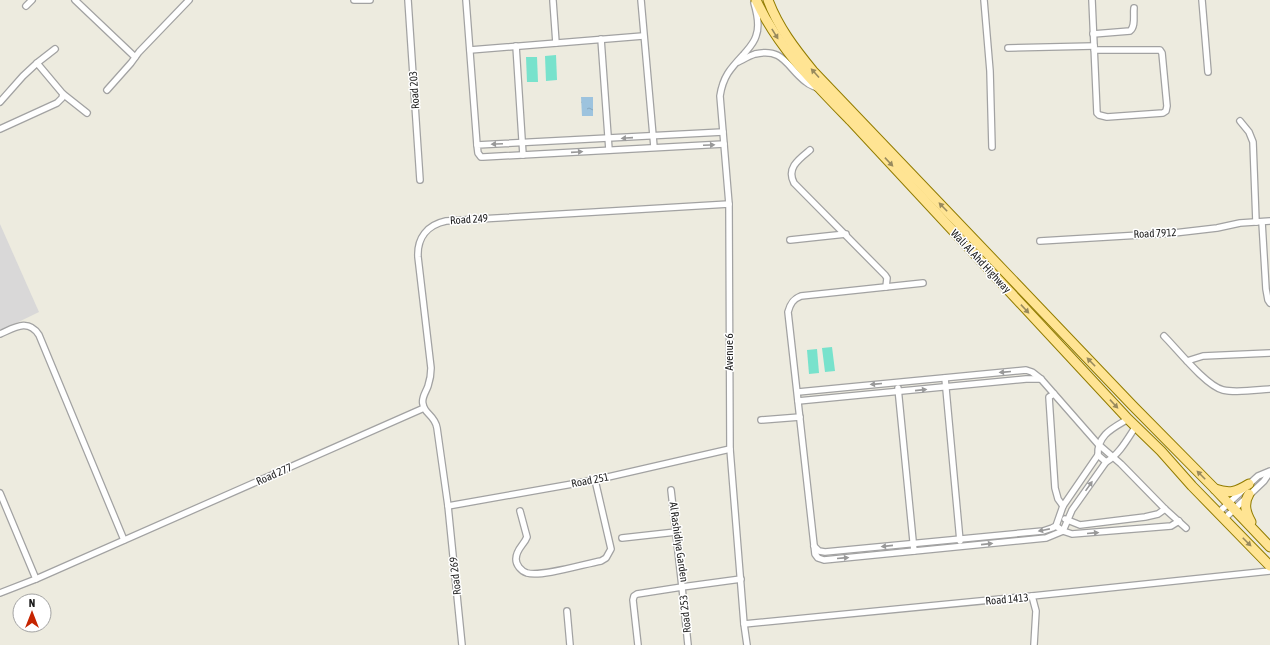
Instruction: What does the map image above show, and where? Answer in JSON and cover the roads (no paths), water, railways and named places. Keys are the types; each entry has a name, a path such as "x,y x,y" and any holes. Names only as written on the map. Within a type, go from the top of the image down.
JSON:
{"main road":[{"name":"Wali Al Ahd Highway","path":"755,0 790,57 820,90 851,121 1128,419 1270,566"},
{"name":"Wali Al Ahd Highway","path":"768,0 784,33 798,54 813,71 1270,547"},
{"path":"1128,419 1139,421 1166,446 1188,461"},
{"path":"1214,488 1232,492 1249,484"},
{"path":"1250,494 1246,498 1246,511 1254,529"}],"street":[{"path":"26,6 32,0"},
{"path":"75,0 135,56"},
{"path":"107,90 132,63 135,56 189,0"},
{"path":"354,0 370,0"},
{"name":"Road 203","path":"408,0 420,180"},
{"path":"466,0 477,146 478,153 481,157 724,144"},
{"path":"641,0 654,148"},
{"name":"Avenue 6","path":"747,645 730,449 729,204 720,105 722,83 736,62 757,36 755,0"},
{"path":"984,0 990,71 992,147"},
{"path":"1008,48 1094,48 1160,50 1162,53 1167,106 1163,113 1107,117 1097,113 1094,48 1093,34 1092,0"},
{"path":"1202,0 1208,72"},
{"path":"553,1 556,43"},
{"path":"1093,34 1130,31 1133,26 1134,8"},
{"path":"470,50 643,36"},
{"path":"601,39 609,150"},
{"path":"516,46 523,155"},
{"path":"0,102 23,76 55,49"},
{"path":"736,62 754,54 776,54 786,60 806,82 820,90"},
{"path":"37,63 63,94 87,113"},
{"path":"0,129 57,103 62,98 63,94"},
{"path":"1240,121 1249,132 1253,142 1266,289 1270,303"},
{"path":"477,146 723,132"},
{"path":"810,150 795,164 792,170 792,178 794,183 885,275 887,278 886,287"},
{"name":"Road 249","path":"424,408 422,400 430,381 431,368 418,250 421,238 428,228 446,221 729,204"},
{"name":"Road 7912","path":"1040,241 1174,233 1217,228 1240,223 1270,221"},
{"path":"790,240 846,234"},
{"path":"923,283 801,296 792,302 788,312 814,546 815,554 818,558 824,560 1046,538 1056,535 1063,531 1072,510 1106,462 1126,441 1136,426"},
{"path":"0,334 17,326 24,325 34,329 39,335 124,540"},
{"path":"1164,336 1210,384 1218,389 1227,391 1270,389"},
{"path":"1188,361 1202,356 1270,353"},
{"path":"798,392 1026,370 1032,372 1041,379 1098,444 1186,528"},
{"path":"945,378 961,546"},
{"path":"798,401 1026,379 1041,379"},
{"path":"898,382 914,551"},
{"path":"1054,394 1049,397 1055,483 1058,499 1063,506"},
{"path":"424,408 433,417 437,424 448,506"},
{"name":"Road 277","path":"0,593 36,579 424,408"},
{"path":"761,420 800,417"},
{"path":"814,546 819,551 825,552 1043,531 1052,528 1056,526 1063,506 1098,456 1098,444 1104,436 1128,419"},
{"name":"Road 251","path":"448,506 595,480 730,449"},
{"path":"1098,456 1106,462"},
{"path":"1231,506 1250,494 1266,479 1270,471"},
{"path":"1221,516 1249,484 1261,474 1270,471"},
{"path":"520,510 527,537 518,551 516,560 521,570 525,573 539,574 601,561 606,558 611,548 595,480"},
{"name":"Al Rashidiya Garden","path":"671,490 682,587 741,578"},
{"path":"0,493 36,579"},
{"name":"Road 269","path":"448,506 462,645"},
{"path":"1060,517 1080,525 1146,517 1158,514 1165,509"},
{"path":"1056,526 1063,531 1072,534 1171,526 1179,521"},
{"path":"622,538 676,532"},
{"name":"Road 1413","path":"744,624 1270,571"},
{"name":"Road 253","path":"638,645 633,600 634,596 637,594 682,587 688,645"},
{"path":"1032,596 1036,611 1034,645"},
{"path":"567,611 570,645"}],"water":[{"path":"581,97 593,97 593,116 582,116"}]}
